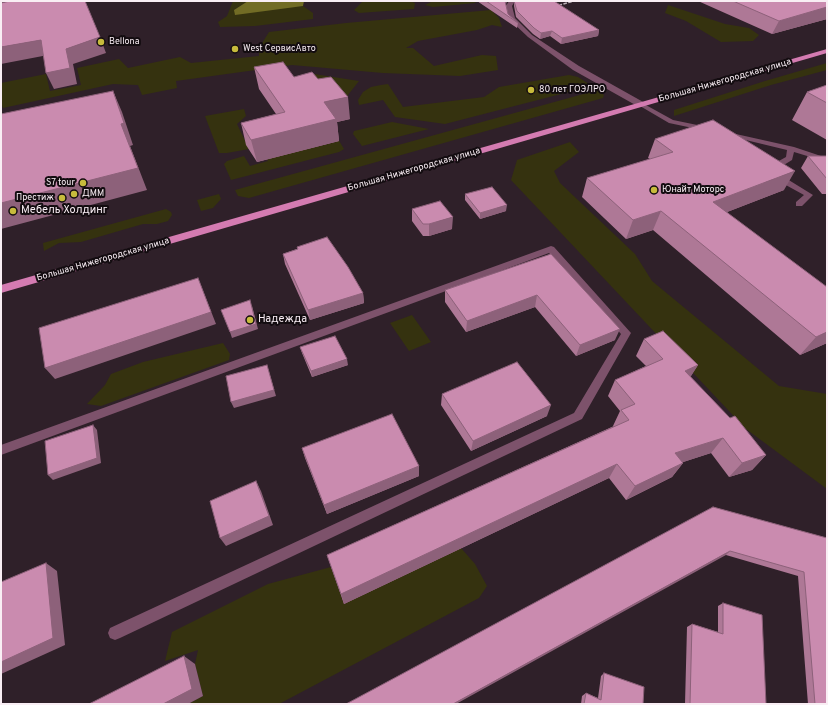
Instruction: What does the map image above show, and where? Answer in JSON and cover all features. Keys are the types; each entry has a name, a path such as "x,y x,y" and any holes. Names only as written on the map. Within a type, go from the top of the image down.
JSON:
{"main road":[{"name":"Большая Нижегородская улица","path":"1,289 827,51"}],"street":[{"path":"512,1 509,6 512,19 530,36 576,68 642,105"}],"lane":[{"path":"642,105 671,122 689,126 711,134"},
{"path":"720,132 790,149 827,160"},
{"path":"790,149 789,158 765,169 809,195 799,204"},
{"path":"1,450 551,249 626,333 578,416 114,633"}],"shaded area":[{"path":"233,1 248,1 234,10 303,6 313,13 313,19 255,26 220,27 218,22 227,16"},
{"path":"248,1 304,1 303,6 235,15 234,10"},
{"path":"363,1 410,1 415,3 414,9 359,13 354,10"},
{"path":"433,1 473,1 476,3 433,7 425,5"},
{"path":"668,5 725,24 749,28 759,35 753,41 721,42 686,21 665,13"},
{"path":"491,10 499,18 502,27 492,25 477,30 418,41 406,48 413,48 434,66 482,55 496,56 498,70 460,76 383,73 292,65 176,81 177,88 142,95 138,85 113,84 3,108 1,103 1,83 46,74 50,91 81,85 77,68 119,59 128,68 180,57 191,63 259,56 259,48 269,32 346,23"},
{"path":"827,63 827,70 771,85 674,116 674,110"},
{"path":"314,74 359,81 348,95 345,103 292,77"},
{"path":"569,75 578,77 592,86 445,124 395,117 383,100 359,105 358,100 363,92 371,87 388,84 403,107 484,97 499,87"},
{"path":"598,90 604,95 603,98 249,198 238,196 235,190"},
{"path":"244,109 246,116 237,124 249,149 219,153 205,116"},
{"path":"392,122 429,129 362,146 353,134 354,131"},
{"path":"338,139 344,149 339,152 231,180 224,164 227,161 244,156 250,166 268,161 267,159 336,142"},
{"path":"570,142 579,152 554,171 560,183 635,254 652,281 779,386 827,394 827,489 746,429 511,180 517,160"},
{"path":"219,194 221,199 213,208 201,211 197,200"},
{"path":"166,209 171,212 172,215 168,221 157,224 143,224 81,242 59,243 44,251 43,243"},
{"path":"412,315 431,342 409,351 390,323"},
{"path":"223,343 230,354 229,360 101,406 87,404 105,385 111,374 143,362"},
{"path":"461,548 475,564 487,586 479,598 279,704 188,704 203,696 195,664 198,650 165,661 172,632 268,584 331,567 344,604"}],"building":[{"path":"10,1 85,1 100,37 66,49 70,68 46,73 41,40 1,47 1,3"},
{"path":"486,1 505,1 508,14 518,23"},
{"path":"514,1 554,1 599,30 562,38 552,31 541,33 517,11"},
{"path":"733,1 827,1 827,7 779,21"},
{"path":"283,62 294,77 312,72 318,79 331,77 348,97 324,102 336,119 251,140 241,123 285,112 254,67"},
{"path":"827,85 827,103 807,92"},
{"path":"113,91 124,123 121,124 138,168 1,203 1,114"},
{"path":"713,120 795,171 713,202 827,287 827,332 816,337 661,211 633,220 587,178 673,152 655,139"},
{"path":"808,156 827,156 827,179"},
{"path":"492,187 507,205 480,213 465,194"},
{"path":"440,201 453,217 429,224 423,224 412,209"},
{"path":"327,237 348,267 363,293 308,310 283,254 298,249 297,247"},
{"path":"551,254 620,329 580,345 537,295 467,321 445,290"},
{"path":"198,278 211,312 45,368 39,328"},
{"path":"250,300 256,324 230,332 221,310"},
{"path":"663,331 698,365 685,371 730,418 735,416 766,455 742,463 723,438 675,453 683,463 635,486 617,464 341,594 327,555 629,420 621,410 635,404 615,380 663,359 644,339"},
{"path":"335,336 347,359 311,371 300,347"},
{"path":"517,362 551,405 473,441 442,394"},
{"path":"267,365 274,390 231,402 226,376"},
{"path":"392,414 419,466 324,505 302,448"},
{"path":"93,425 97,458 48,475 45,441"},
{"path":"256,481 269,516 220,538 210,501"},
{"path":"713,507 827,538 827,704 815,704 804,572 730,551 453,704 346,704"},
{"path":"46,563 53,638 1,662 1,582"},
{"path":"723,603 762,615 766,704 690,704 692,624 723,634"},
{"path":"184,656 192,689 163,704 89,704"},
{"path":"604,673 644,687 643,704 584,704 586,693 601,700"}],"railway":[{"path":"549,8 574,1"}],"place":[{"name":"Bellona","path":"101,42"},
{"name":"West СервисАвто","path":"235,49"},
{"name":"80 лет ГОЭЛРО","path":"531,90"},
{"name":"S7 tour","path":"83,183"},
{"name":"Юнайт Моторс","path":"654,190"},
{"name":"ДММ","path":"74,194"},
{"name":"Престиж","path":"62,198"},
{"name":"Мебель Холдинг","path":"13,211"},
{"name":"Надежда","path":"250,320"}]}
